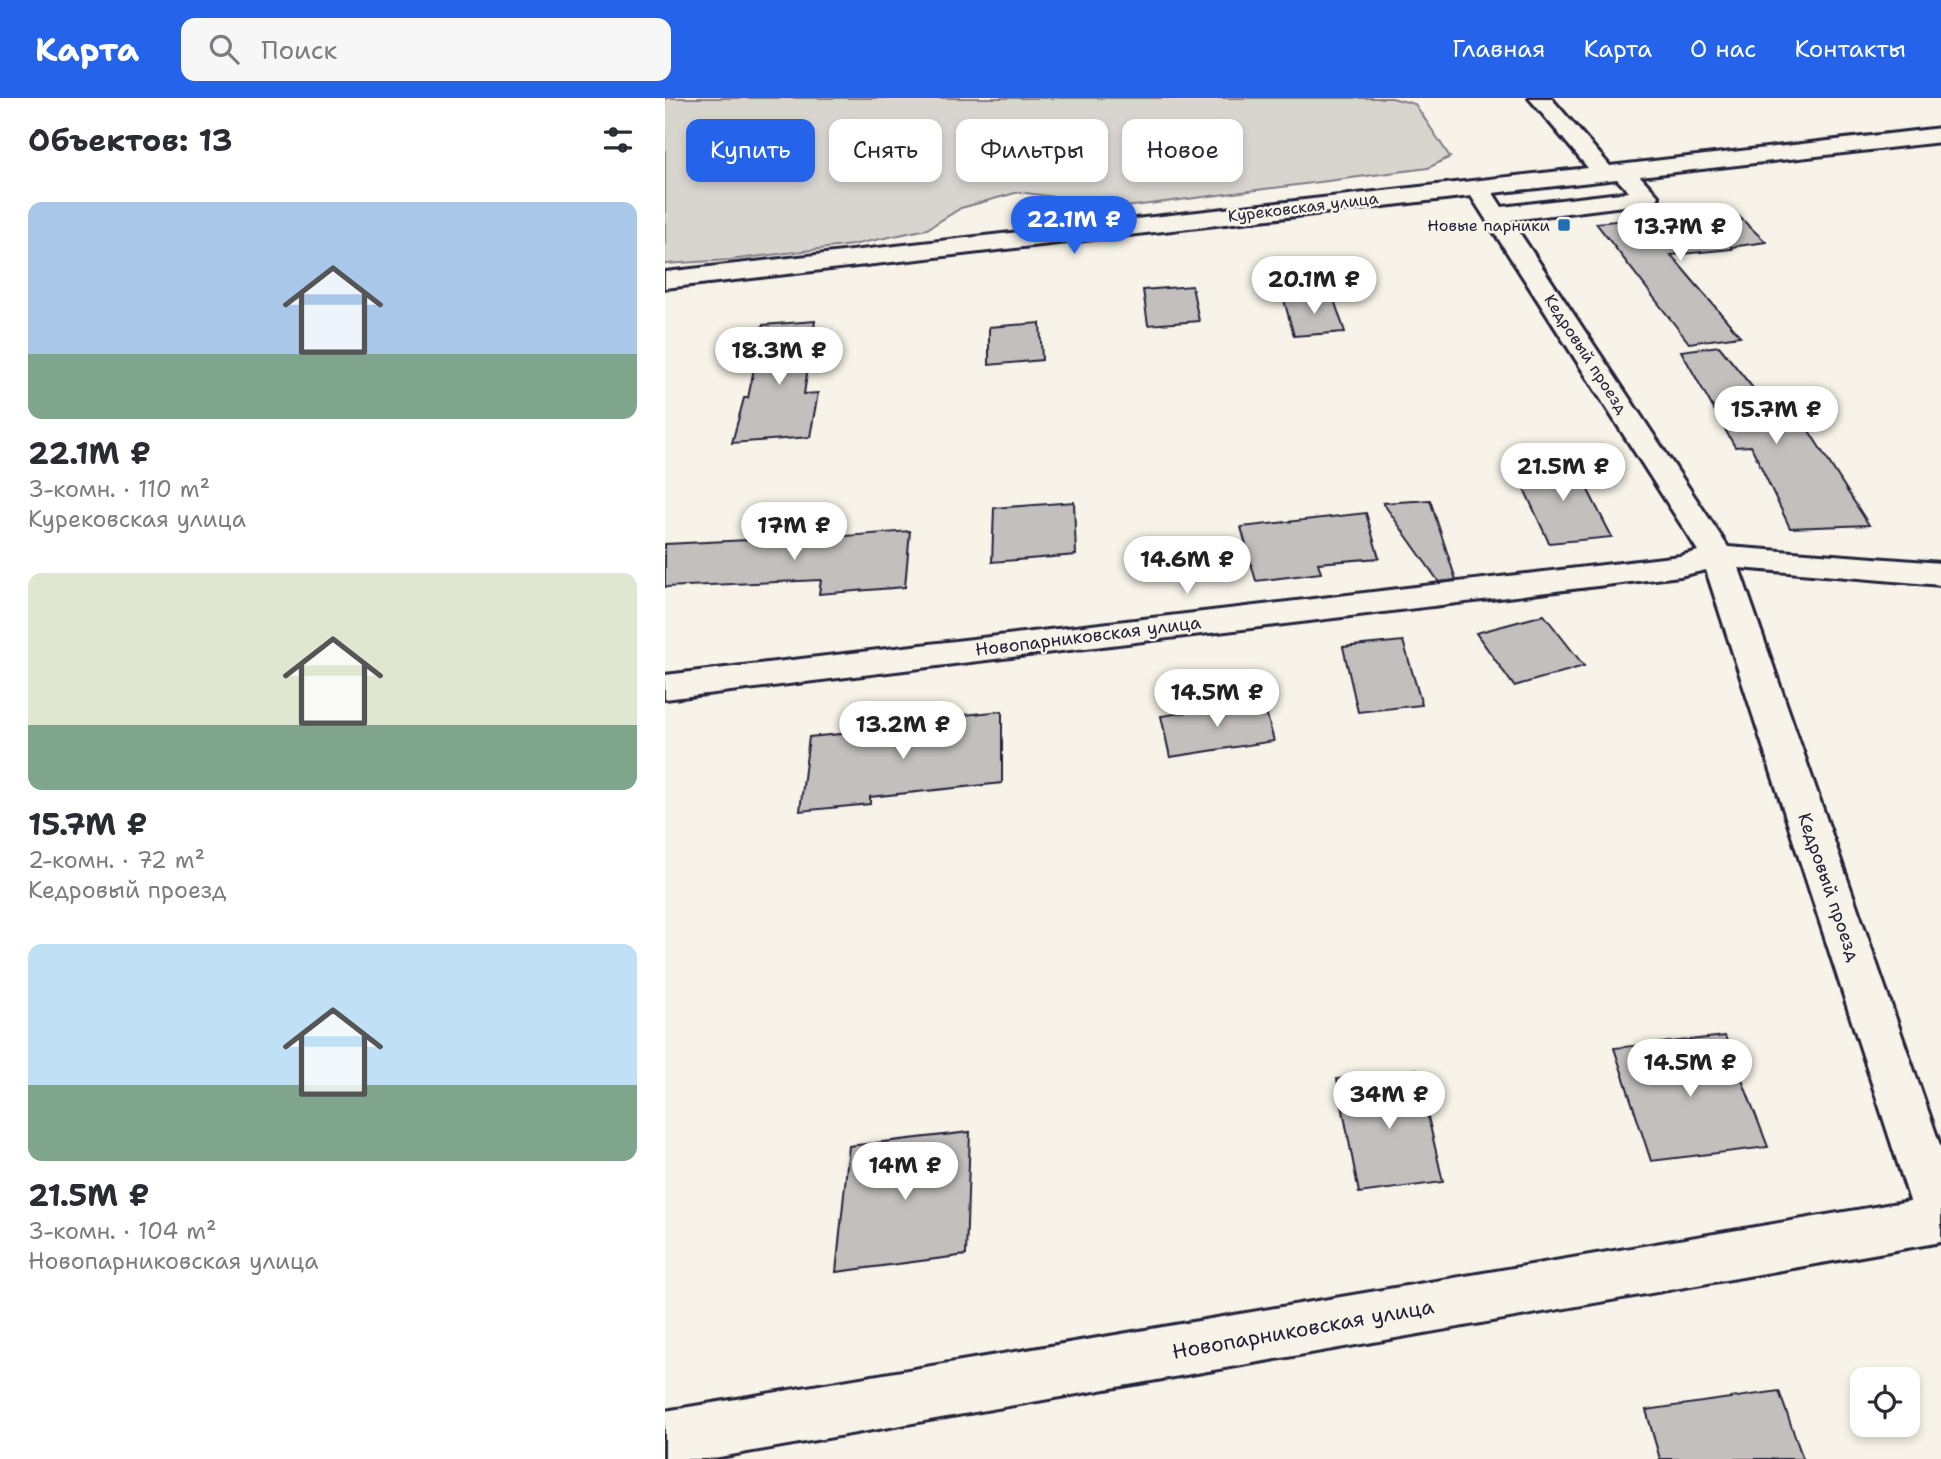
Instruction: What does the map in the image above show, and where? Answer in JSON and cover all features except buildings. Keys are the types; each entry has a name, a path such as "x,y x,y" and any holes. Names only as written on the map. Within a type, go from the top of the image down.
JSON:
{"street":[{"path":"1487,201 1647,197 1612,171 1540,98"},
{"name":"Курековская улица","path":"665,280 1487,201 1612,171 1941,135"},
{"name":"Кедровый проезд","path":"1487,201 1718,556 1941,1219"},
{"path":"1718,556 1941,574"},
{"name":"Новопарниковская улица","path":"665,687 1680,566 1718,556"},
{"name":"Новопарниковская улица","path":"665,1439 1941,1219"}],"shaded area":[{"path":"665,98 1392,98 1415,104 1450,157 1428,168 1126,207 1019,192 961,208 927,229 852,245 730,260 665,264"}],"place":[{"name":"Новые парники","path":"1564,225"}]}
